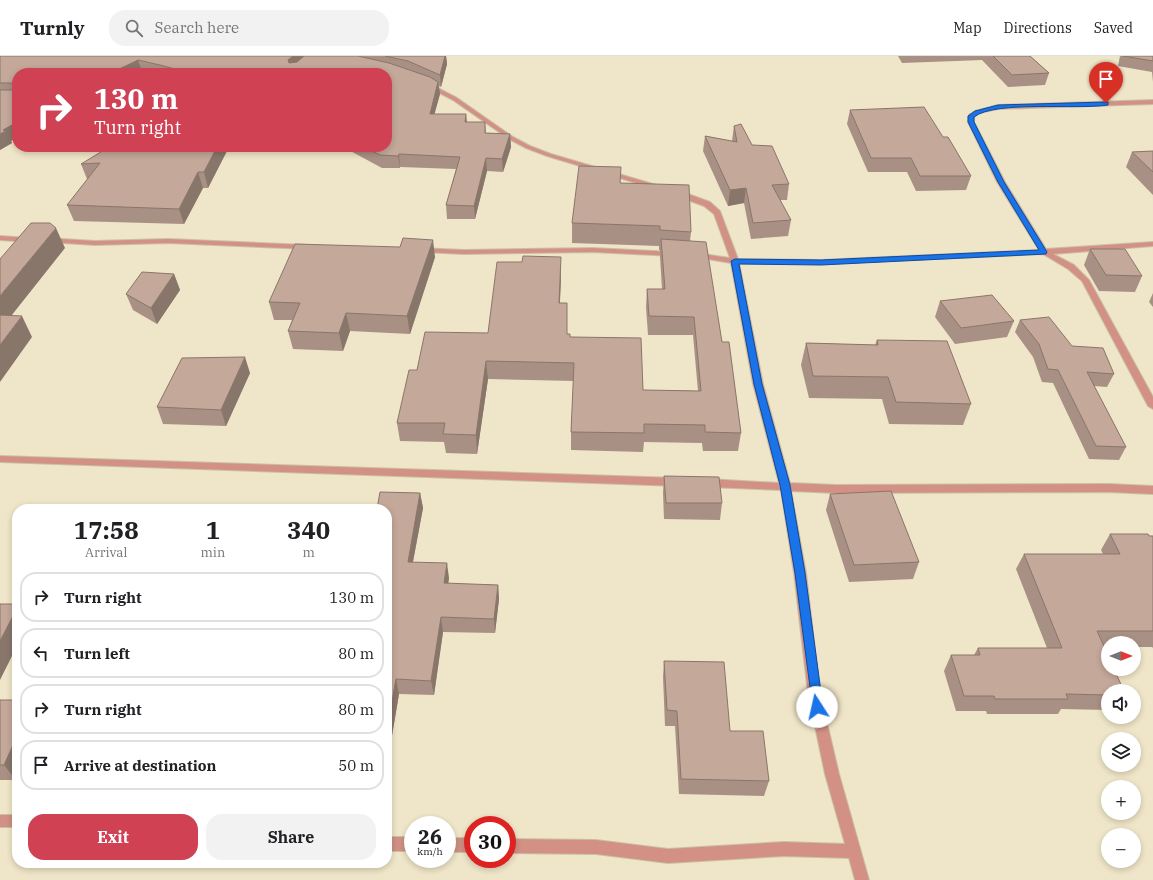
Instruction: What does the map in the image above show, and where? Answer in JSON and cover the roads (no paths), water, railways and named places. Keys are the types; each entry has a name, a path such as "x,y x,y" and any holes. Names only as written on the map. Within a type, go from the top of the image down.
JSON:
{"street":[{"path":"420,82 434,87 455,99 511,138 528,147 549,155 628,178 707,204 717,213 735,261 758,384 785,485 800,573 814,693 832,774 862,880"},
{"path":"1153,102 998,107 977,112 971,116 971,122 1001,182 1044,252 1071,267 1084,280 1140,378 1153,406"},
{"path":"0,238 61,240 95,243 168,242 316,247"},
{"path":"417,250 464,252 593,250 685,254 735,261 821,262 1044,252 1153,244"},
{"path":"0,459 785,485 836,489 1109,488 1153,490"},
{"path":"0,821 12,821"},
{"path":"392,844 404,844"},
{"path":"516,846 596,847 668,856 784,849 853,851"}]}
